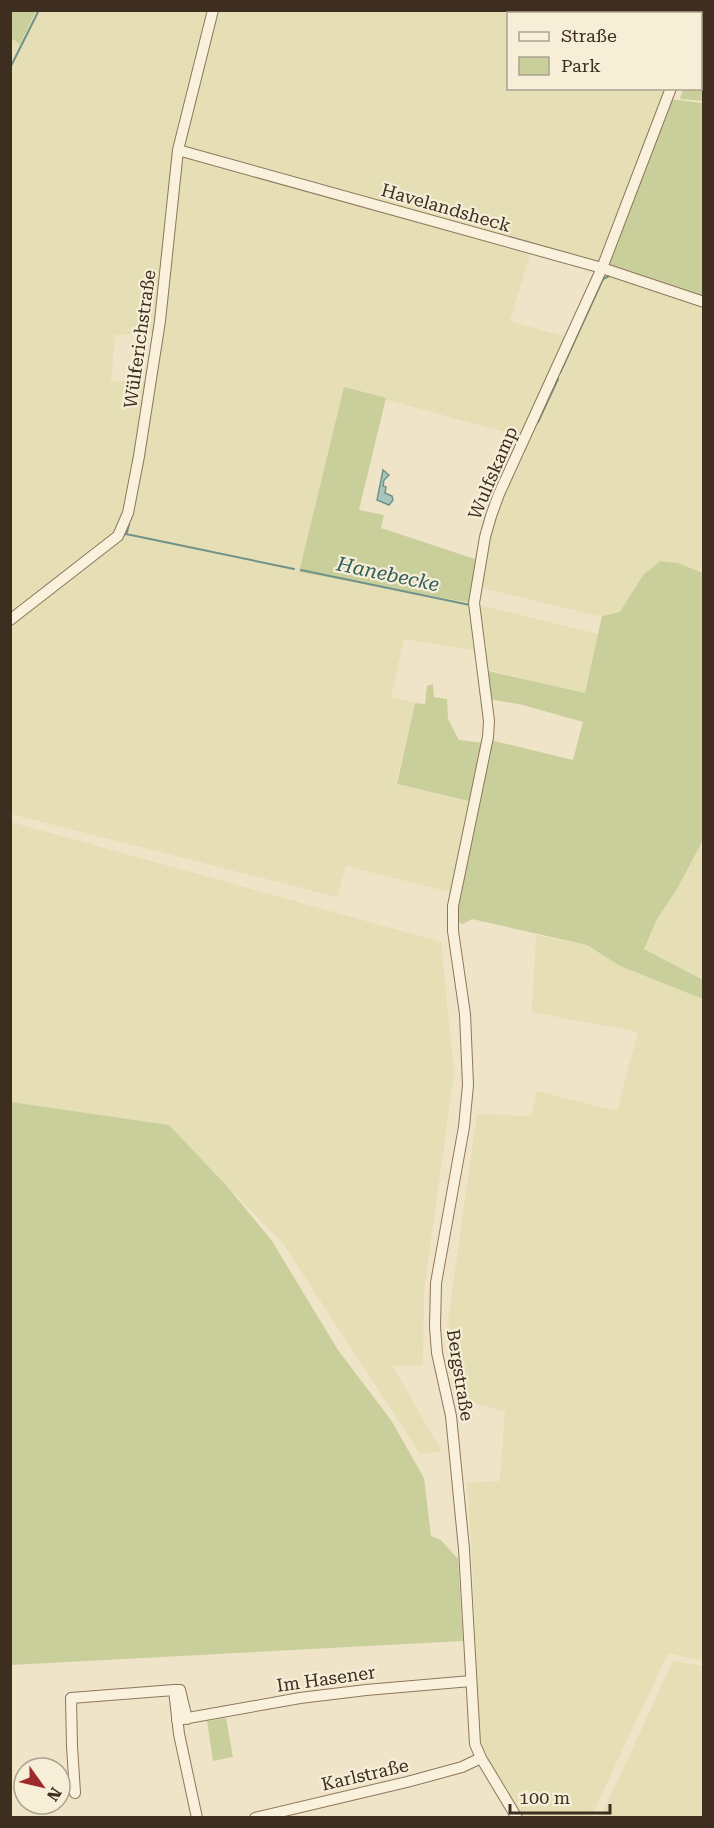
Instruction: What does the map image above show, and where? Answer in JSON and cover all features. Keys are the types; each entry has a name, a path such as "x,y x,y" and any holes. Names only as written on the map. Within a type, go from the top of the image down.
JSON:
{"street":[{"name":"Wülferichstraße","path":"10,620 113,540 125,521 140,456 159,331 178,150 213,10"},
{"name":"Wulfskamp","path":"456,893 488,737 489,720 474,603 485,537 499,494 602,268 669,90"},
{"name":"Havelandsheck","path":"178,150 602,268 704,302"},
{"name":"Bergstraße","path":"456,893 453,906 453,931 464,1005 468,1086 464,1127 436,1283 436,1353 451,1416 464,1549 474,1736 481,1758 517,1818"},
{"name":"Im Hasener","path":"182,1720 300,1698 471,1681"},
{"path":"75,1793 71,1698 180,1690 182,1720 197,1818"},
{"name":"Karlstraße","path":"255,1818 407,1782 462,1767 481,1758"}],"shaded area":[{"path":"36,11 694,11 507,12 507,90 668,90 602,261 593,265 531,251 510,321 569,338 523,437 344,388 299,571 472,603 477,651 404,639 391,697 415,703 396,784 472,803 454,893 346,866 337,897 11,814 10,38 20,43","holes":["156,333 149,381 111,381 115,335"]},
{"path":"604,271 703,303 703,573 678,563 660,561 643,575 620,612 599,616 478,587 487,536 510,476 515,476 526,452 523,449"},
{"path":"476,604 598,634 585,694 485,669"},
{"path":"11,822 441,942 454,1073 424,1291 423,1366 392,1365 442,1452 420,1454 284,1245 169,1125 11,1102"},
{"path":"703,840 703,980 644,949 657,919 677,889"},
{"path":"536,935 587,945 620,966 703,999 703,1662 670,1653 667,1655 591,1817 524,1817 486,1757 479,1733 467,1483 500,1481 505,1411 462,1400 448,1321 477,1114 531,1116 537,1091 617,1111 638,1032 532,1012"},
{"path":"673,1661 703,1666 703,1817 601,1817"}],"green space":[{"path":"11,10 36,11 20,44 11,38"},
{"path":"703,63 703,101 680,99 683,90 702,90"},
{"path":"669,99 703,103 703,302 606,267"},
{"path":"344,387 386,398 359,510 384,515 381,528 478,560 472,603 299,572"},
{"path":"660,561 678,563 703,573 703,840 677,889 657,919 644,949 703,980 703,999 620,966 587,945 472,919 463,924 455,920 490,740 573,760 583,722 523,705 489,699 484,670 585,693 602,616 620,612 643,575"},
{"path":"433,684 434,697 447,699 448,719 459,740 484,743 472,802 397,784 415,703 425,704 427,686"},
{"path":"11,1102 169,1125 227,1186 272,1241 338,1350 391,1420 424,1478 431,1536 441,1540 458,1559 463,1641 11,1665"},
{"path":"226,1718 233,1757 213,1761 207,1721"}],"water":[{"path":"383,470 389,475 384,480 383,486 386,487 385,493 392,496 393,500 389,505 377,500"}],"waterway":[{"path":"10,68 39,10"},
{"name":"Hanebecke","path":"560,373 603,279 611,275"},
{"name":"Hanebecke","path":"538,422 558,379"},
{"name":"Hanebecke","path":"122,537 127,532 129,524"},
{"name":"Hanebecke","path":"126,534 294,569"},
{"name":"Hanebecke","path":"301,570 470,605"}]}
